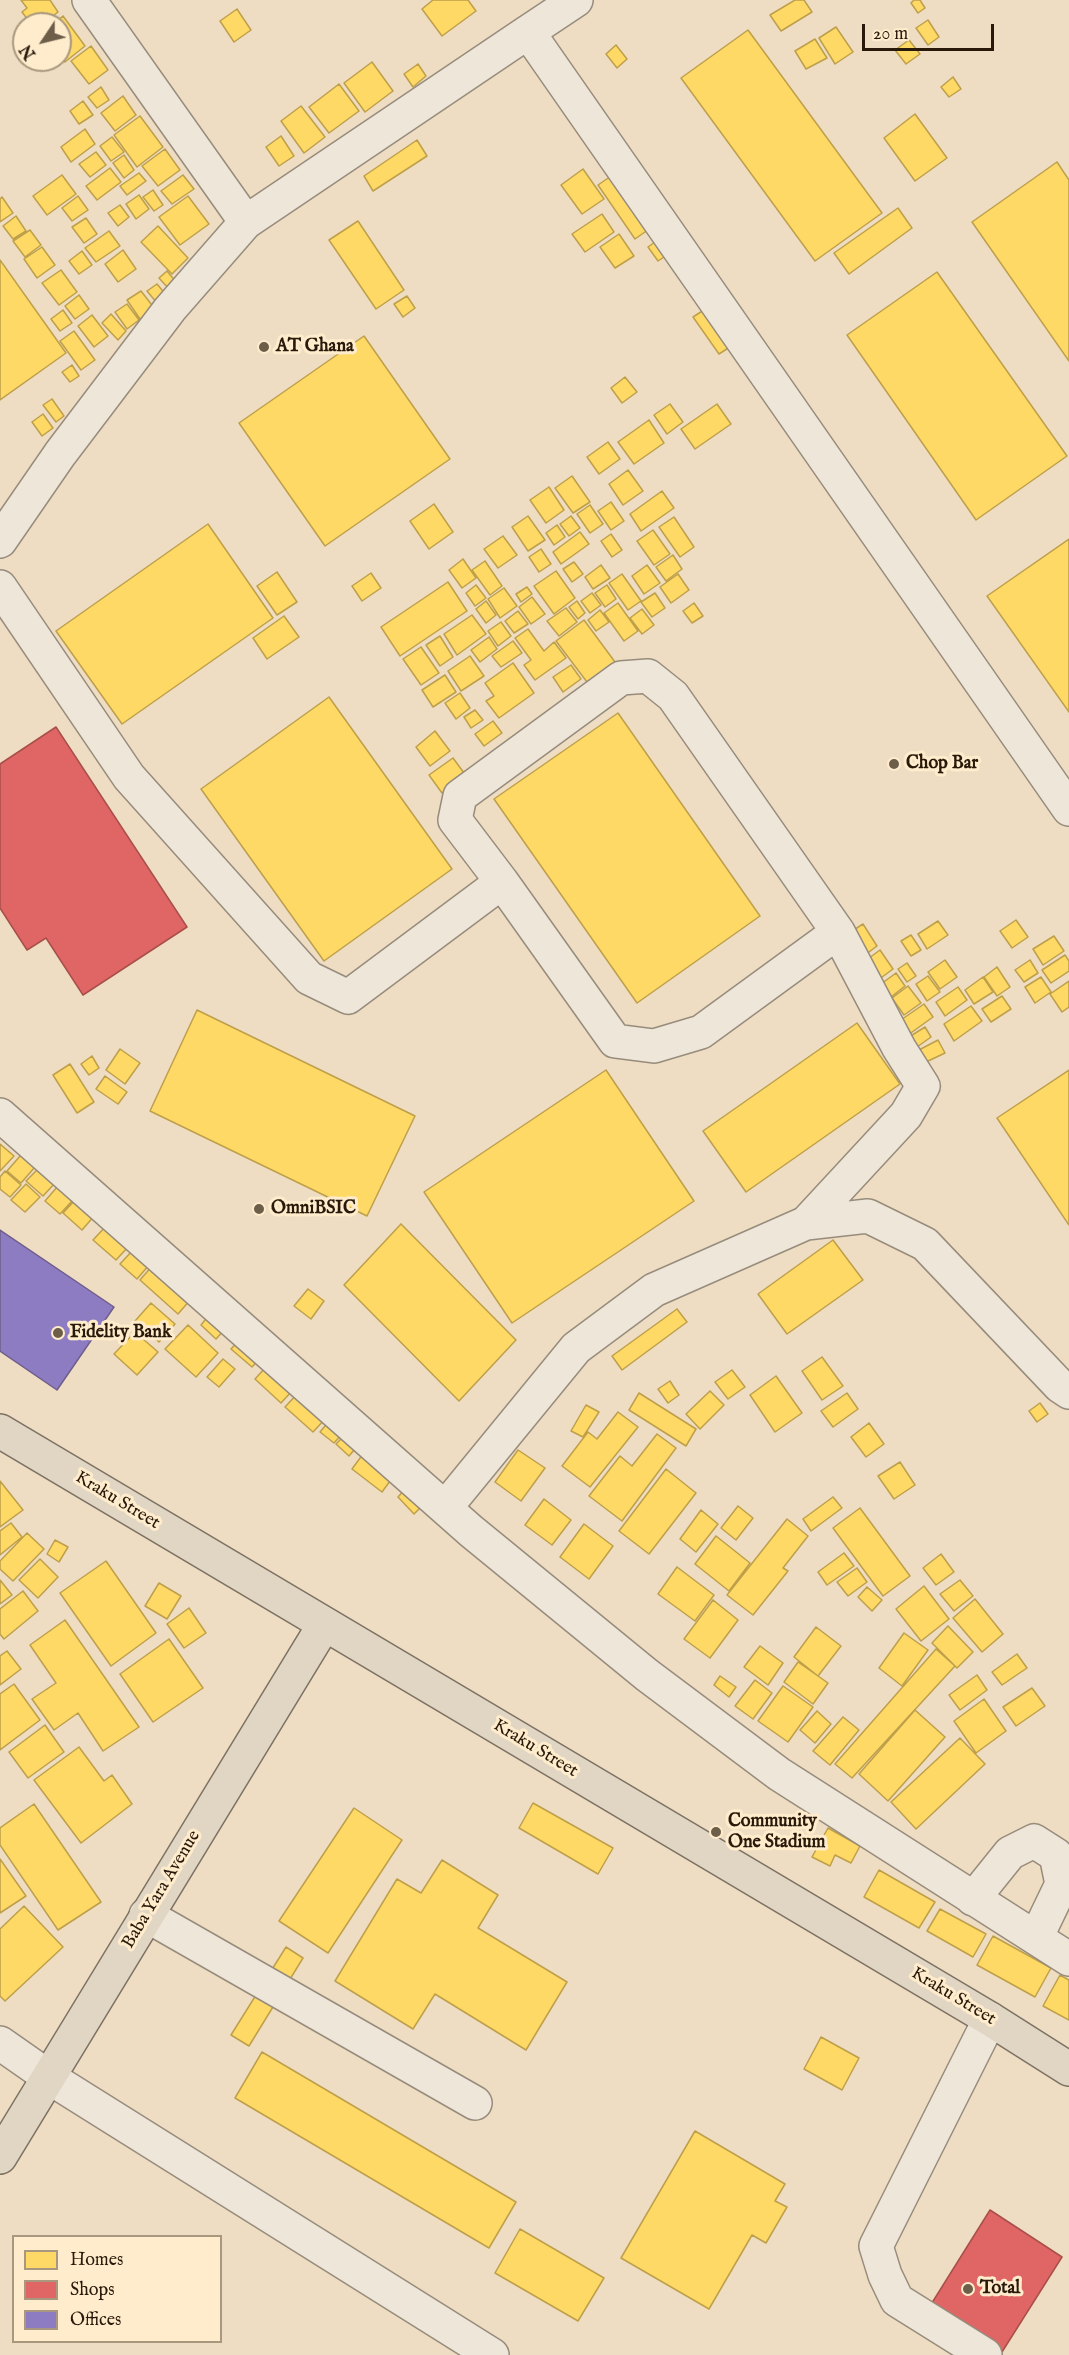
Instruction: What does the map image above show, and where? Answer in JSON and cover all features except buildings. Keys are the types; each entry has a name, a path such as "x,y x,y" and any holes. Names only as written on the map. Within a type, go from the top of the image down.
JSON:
{"main road":[{"name":"Kraku Street","path":"0,1431 990,2019 1069,2069"},
{"name":"Baba Yara Avenue","path":"0,2157 324,1624"}],"street":[{"path":"89,0 246,222"},
{"path":"6,517 60,454 170,309 246,222 576,0"},
{"path":"528,32 1069,809"},
{"path":"0,587 129,777 309,978 348,997 502,882"},
{"path":"806,1222 906,1115 923,1086 899,1048 838,932 673,696 648,676 621,678 460,796 455,820 615,1041 654,1046 700,1032 838,932"},
{"path":"0,1115 445,1508 647,1675 778,1774 1069,1959"},
{"path":"445,1508 576,1348 654,1290 806,1222 868,1216 926,1244 1060,1386 1069,1392"},
{"path":"973,1899 1010,1853 1034,1841 1056,1855 1062,1884 1036,1938"},
{"path":"146,1915 476,2103"},
{"path":"985,2355 897,2300 885,2275 876,2246 990,2019"},
{"path":"0,2043 50,2078 492,2355"}],"place":[{"name":"AT Ghana","path":"264,347"},
{"name":"Chop Bar","path":"894,764"},
{"name":"OmniBSIC","path":"259,1209"},
{"name":"Fidelity Bank","path":"58,1333"},
{"name":"Community One Stadium","path":"716,1832"},
{"name":"Total","path":"968,2289"}]}
